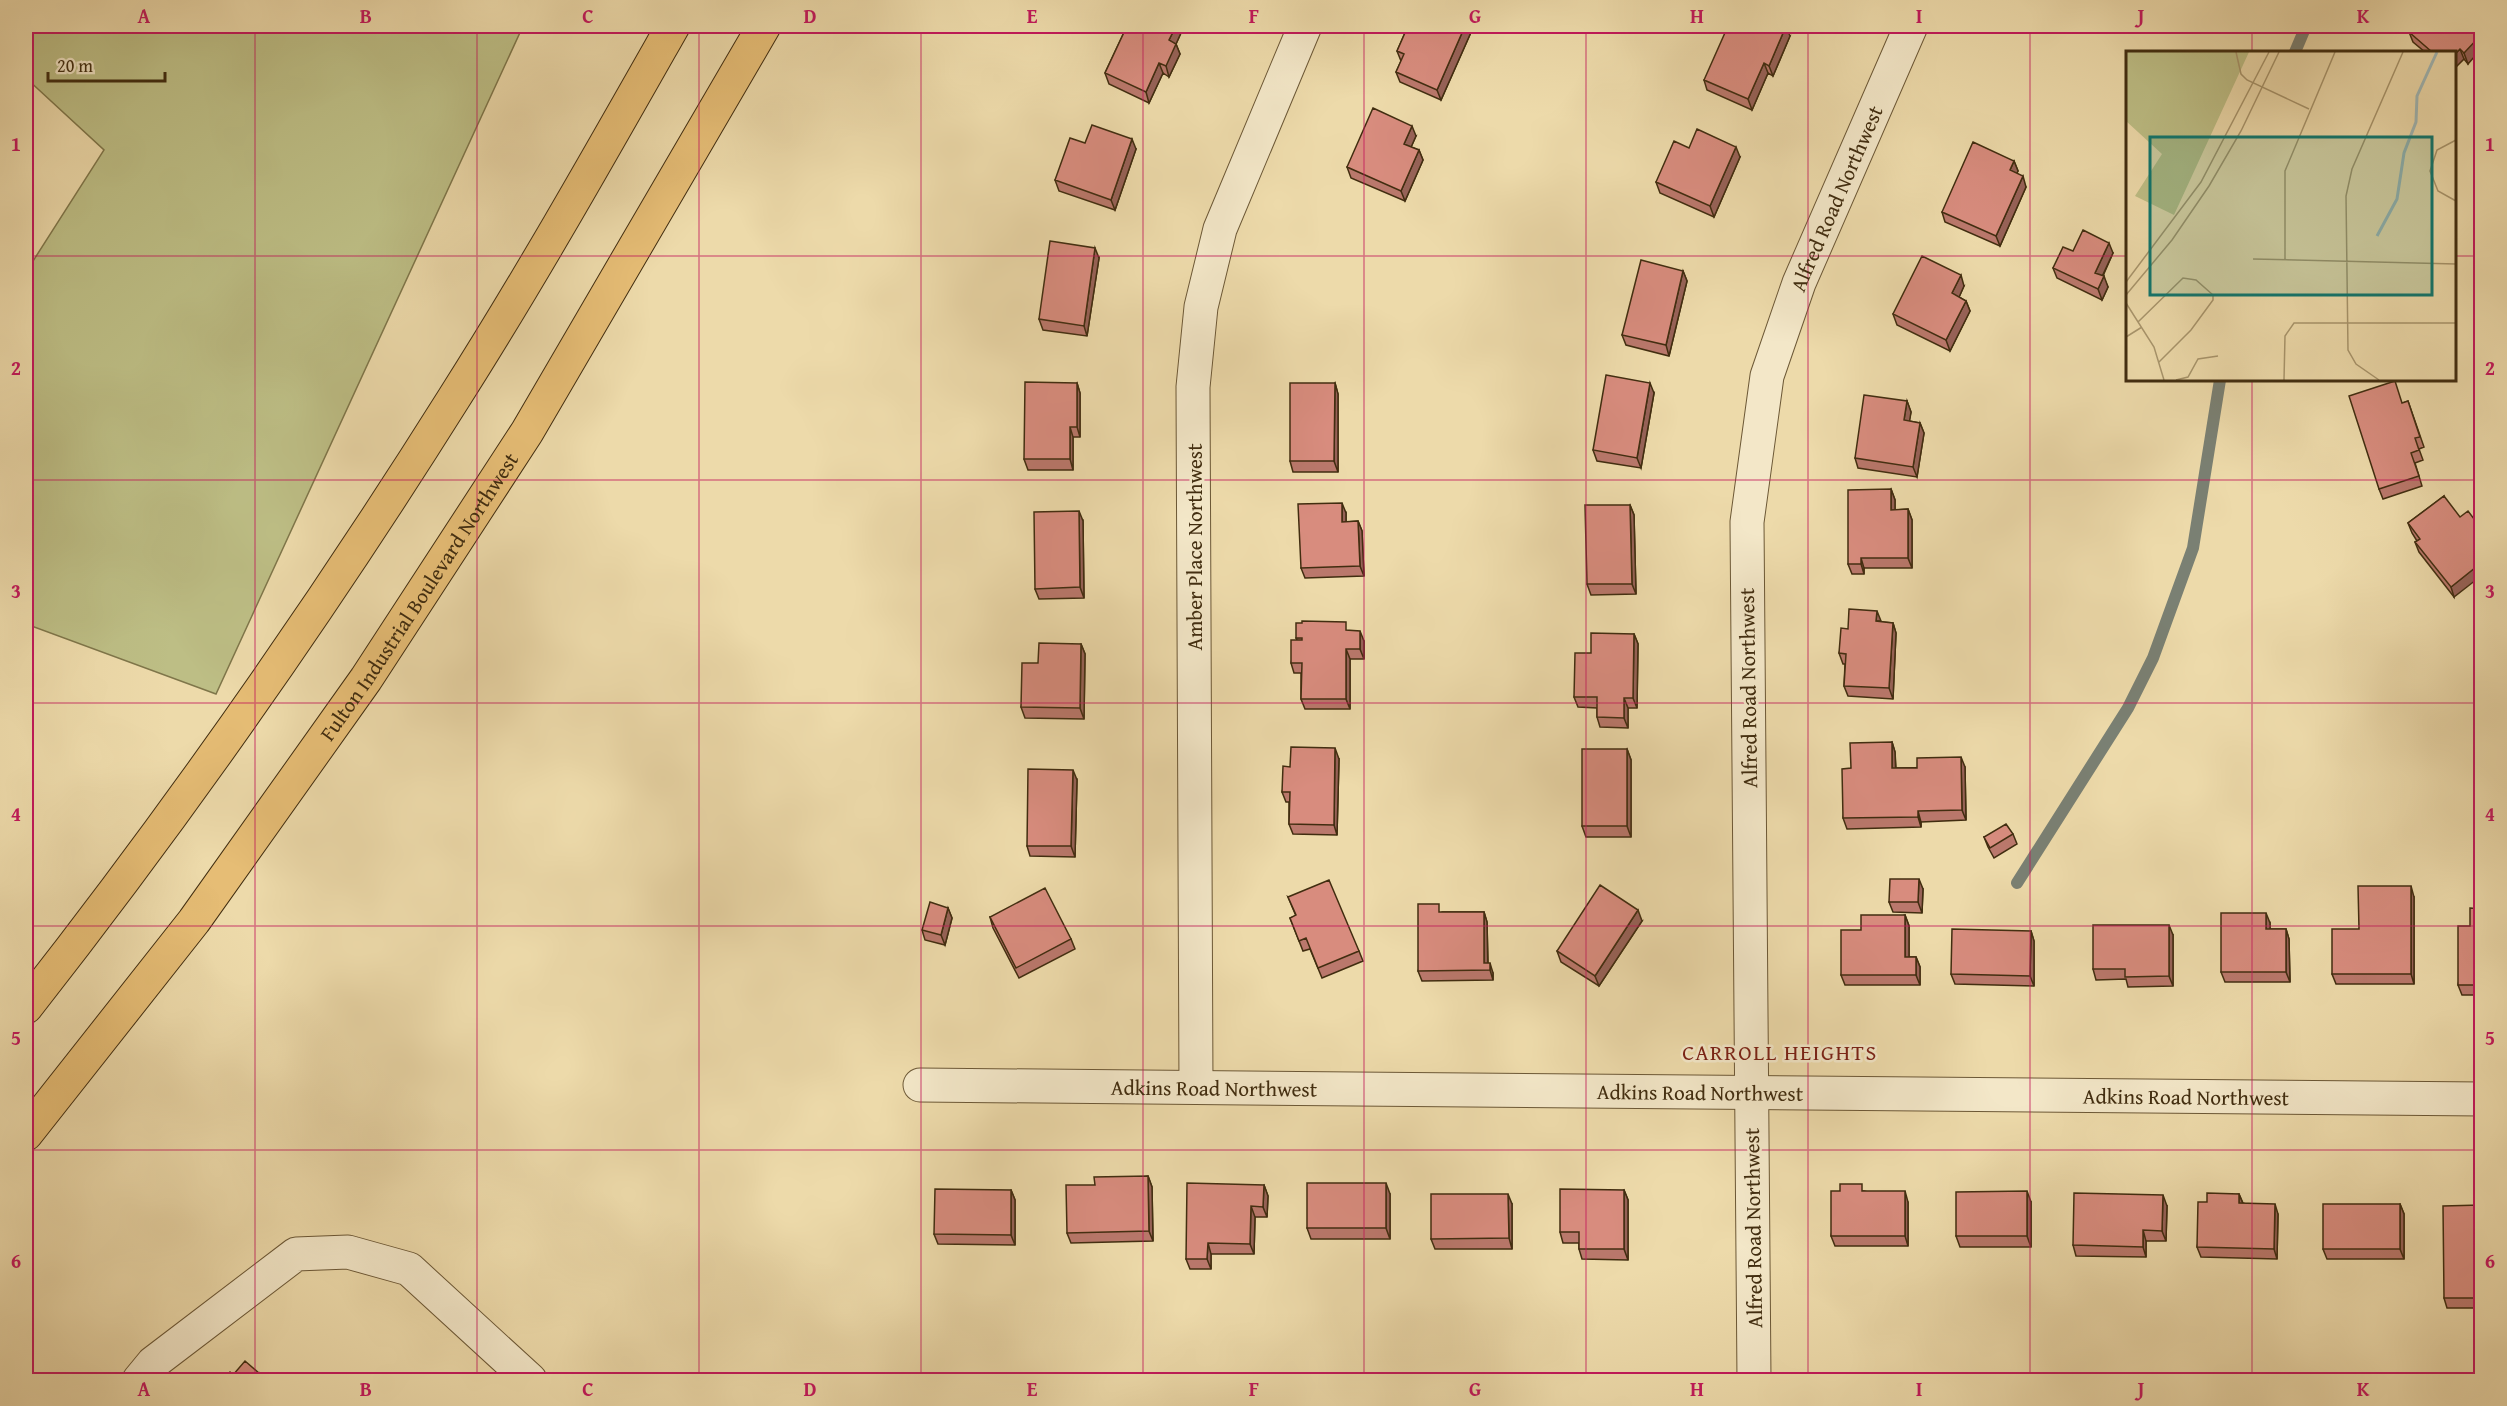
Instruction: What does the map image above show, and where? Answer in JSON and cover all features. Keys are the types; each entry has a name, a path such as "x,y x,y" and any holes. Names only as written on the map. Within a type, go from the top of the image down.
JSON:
{"main road":[{"path":"26,1007 121,885 300,634 455,398 602,151 673,26"},
{"name":"Fulton Industrial Boulevard Northwest","path":"26,1134 194,921 366,679 527,432 764,26"}],"street":[{"name":"Amber Place Northwest","path":"1196,1087 1193,387 1201,307 1220,229 1305,26"},
{"name":"Alfred Road Northwest","path":"1755,1380 1746,522 1767,376 1799,283 1911,26"},
{"name":"Adkins Road Northwest","path":"920,1084 2481,1100"},
{"path":"138,1380 153,1363 296,1254 348,1252 409,1269 530,1380"}],"green space":[{"path":"26,26 523,26 216,694 26,624 26,272 104,150 26,78"}],"building":[{"path":"1127,26 1176,26 1169,40 1176,44 1166,66 1159,63 1146,92 1105,73"},
{"path":"1408,26 1465,26 1437,90 1396,72 1404,54 1397,51"},
{"path":"1728,26 1786,26 1769,66 1764,63 1748,99 1704,80"},
{"path":"2415,26 2481,26 2477,31 2481,35 2464,53 2460,49 2456,53 2456,51 2431,51 2409,32"},
{"path":"1373,108 1412,126 1404,144 1419,150 1401,191 1347,167"},
{"path":"1092,125 1132,139 1111,200 1055,180 1070,138 1085,143"},
{"path":"1697,129 1736,147 1710,206 1656,182 1674,141 1689,148"},
{"path":"1973,142 2014,161 2010,170 2023,176 1996,236 1942,212"},
{"path":"2083,230 2109,243 2095,273 2104,276 2098,289 2053,268 2063,247 2073,251"},
{"path":"1050,241 1095,248 1084,326 1039,319"},
{"path":"1922,256 1961,275 1952,293 1966,301 1946,340 1893,314"},
{"path":"1641,260 1683,271 1666,345 1622,335"},
{"path":"1606,375 1650,383 1637,458 1593,450"},
{"path":"2395,381 2402,403 2408,401 2420,437 2415,438 2419,450 2411,453 2419,476 2379,489 2349,396"},
{"path":"1025,382 1077,383 1077,427 1070,427 1070,459 1024,459"},
{"path":"1290,383 1335,383 1334,461 1290,461"},
{"path":"1864,395 1907,401 1904,420 1920,423 1913,467 1855,458"},
{"path":"1891,489 1891,510 1908,509 1908,558 1861,558 1861,564 1848,564 1848,490"},
{"path":"2444,496 2460,517 2468,511 2481,528 2481,563 2451,587 2415,542 2420,539 2408,523"},
{"path":"1342,503 1342,522 1358,521 1360,566 1301,568 1298,504"},
{"path":"1585,505 1630,505 1632,584 1587,584"},
{"path":"1079,511 1080,587 1035,589 1034,512"},
{"path":"1849,609 1877,611 1876,621 1893,623 1889,688 1844,686 1846,654 1839,653 1841,628 1848,629"},
{"path":"1302,621 1346,622 1346,630 1360,631 1360,649 1346,649 1346,699 1301,699 1302,663 1291,663 1291,640 1302,640 1302,638 1296,638 1296,623 1302,623"},
{"path":"1591,633 1634,634 1633,698 1624,698 1624,718 1597,717 1597,697 1574,697 1575,653 1591,653"},
{"path":"1039,643 1081,644 1080,708 1021,707 1022,663 1038,663"},
{"path":"1892,742 1892,768 1917,768 1917,758 1961,757 1962,810 1918,811 1918,817 1843,818 1842,769 1851,768 1850,743"},
{"path":"1291,747 1335,748 1334,825 1289,824 1290,792 1282,792 1283,766 1290,767"},
{"path":"1582,749 1627,749 1627,826 1582,826"},
{"path":"1028,769 1073,770 1071,846 1027,846"},
{"path":"2006,824 2013,834 1990,848 1984,837"},
{"path":"1890,879 1919,879 1918,902 1889,902"},
{"path":"1329,880 1359,951 1318,968 1306,938 1299,941 1290,918 1296,915 1288,897"},
{"path":"1600,885 1638,910 1595,976 1557,951"},
{"path":"2358,886 2411,886 2411,974 2332,974 2332,929 2359,929"},
{"path":"1045,888 1071,939 1016,968 990,917"},
{"path":"930,902 948,908 941,935 922,930"},
{"path":"1418,904 1439,904 1439,912 1484,912 1484,963 1490,963 1490,970 1418,971"},
{"path":"2470,908 2481,909 2481,985 2458,985 2458,926 2470,926"},
{"path":"2221,913 2266,913 2266,929 2286,929 2286,972 2221,972"},
{"path":"1861,915 1905,915 1905,957 1916,957 1916,975 1841,975 1841,930 1861,930"},
{"path":"2093,925 2169,925 2169,976 2125,977 2125,969 2093,969"},
{"path":"1952,929 2031,931 2030,976 1951,974"},
{"path":"1148,1176 1149,1231 1067,1233 1066,1185 1095,1185 1094,1177"},
{"path":"1187,1183 1264,1185 1263,1207 1251,1206 1250,1244 1208,1243 1207,1259 1186,1259"},
{"path":"1307,1183 1386,1183 1386,1228 1307,1228"},
{"path":"1840,1184 1862,1184 1862,1191 1905,1191 1905,1236 1831,1236 1831,1191 1840,1191"},
{"path":"935,1189 1011,1190 1011,1235 934,1234"},
{"path":"1560,1189 1624,1190 1624,1249 1579,1249 1579,1232 1560,1232"},
{"path":"2027,1191 2027,1236 1956,1236 1956,1192"},
{"path":"2074,1193 2163,1195 2162,1231 2143,1230 2143,1247 2073,1245"},
{"path":"2207,1193 2239,1194 2239,1203 2275,1204 2274,1249 2197,1247 2198,1202 2207,1202"},
{"path":"1431,1194 1508,1194 1509,1238 1431,1239"},
{"path":"2323,1204 2400,1204 2400,1249 2323,1249"},
{"path":"2481,1205 2481,1298 2444,1298 2443,1206"},
{"path":"245,1361 259,1373 253,1380 222,1380 230,1372 233,1375"},
{"path":"142,1374 148,1379 151,1375 157,1380 136,1380"}],"waterway":[{"path":"2295,51 2306,26"},
{"path":"2017,883 2128,708 2153,658 2193,548 2220,381"}],"district":[{"name":"CARROLL HEIGHTS","path":"1780,1052"}]}
